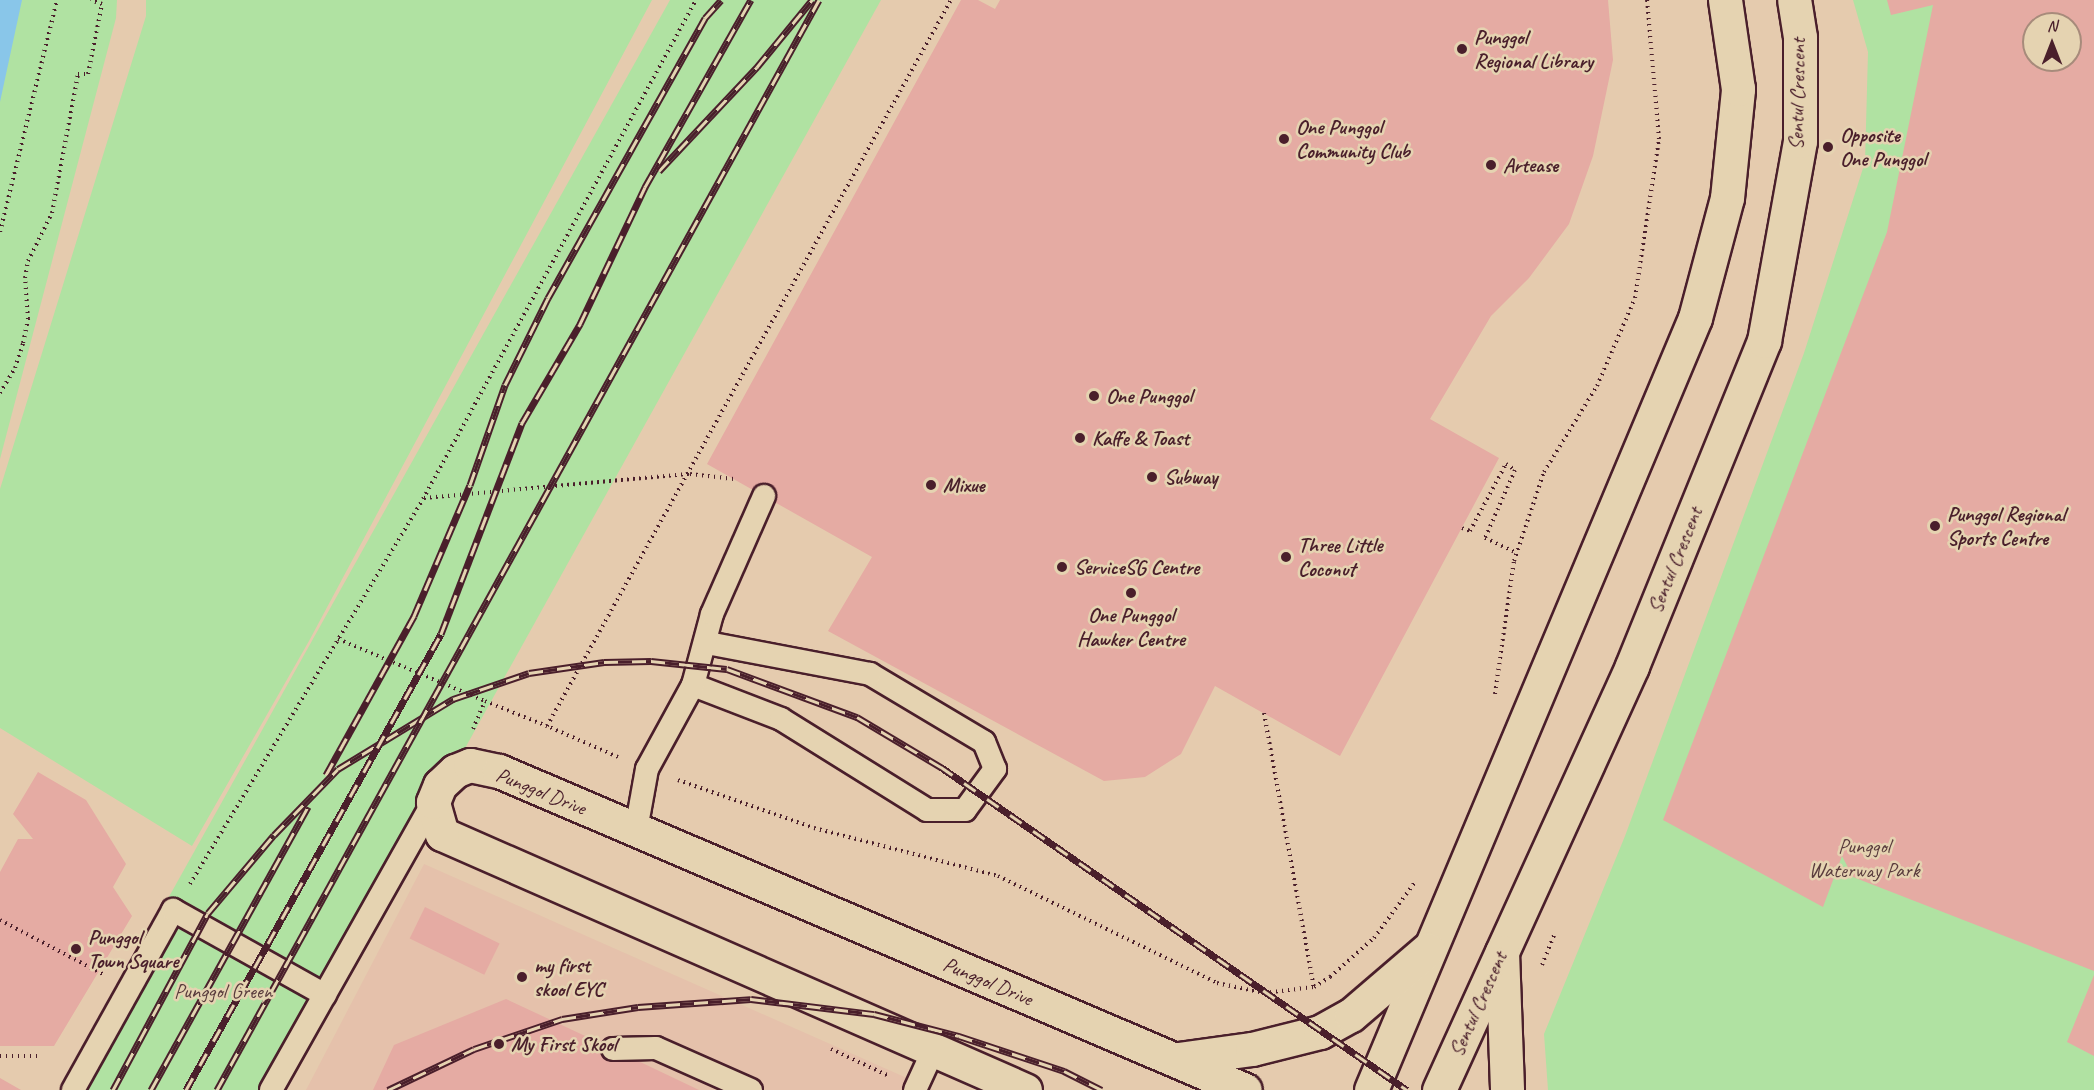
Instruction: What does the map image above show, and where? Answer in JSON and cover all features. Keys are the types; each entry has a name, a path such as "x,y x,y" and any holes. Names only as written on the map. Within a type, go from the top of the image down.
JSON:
{"street":[{"path":"1371,1090 1428,949 1643,449 1695,318 1727,198 1738,89 1725,0"},
{"name":"Sentul Crescent","path":"1439,1090 1632,666 1764,341 1800,141 1800,37 1794,0"},
{"name":"Punggol Drive","path":"455,771 470,765 499,771 1178,1059 1245,1090"},
{"path":"455,771 440,785 434,802 442,834 1025,1090"},
{"path":"1178,1059 1252,1049 1320,1032 1351,1015 1428,949"},
{"path":"1502,952 1507,1090"}],"lane":[{"path":"636,830 647,769 693,685 707,643 712,614 764,496"},
{"path":"693,685 781,719 927,810 965,810 995,769 984,742 870,674 707,643"},
{"path":"271,1090 434,802"},
{"path":"73,1090 173,910 325,995"},
{"path":"613,1049 656,1048 751,1090"},
{"path":"915,1090 933,1051"}],"path":[{"path":"0,232 57,0"},
{"path":"0,393 15,368 23,343 28,319 25,278 28,261 52,213 78,74 88,75 102,4 91,0"},
{"path":"193,921 189,883 423,499 696,0"},
{"path":"547,726 690,474 951,0"},
{"path":"1494,699 1517,553 1544,472 1598,386 1635,298 1659,139 1647,0"},
{"path":"1462,528 1470,531 1506,464 1515,470 1485,538 1517,553"},
{"path":"423,499 690,474 734,479"},
{"path":"338,639 647,769 814,828 998,876 1216,983 1264,993 1314,987 1374,938 1421,874"},
{"path":"455,771 485,701"},
{"path":"1264,713 1314,987"},
{"path":"0,920 130,988"},
{"path":"0,1056 38,1056"}],"shaded area":[{"name":"my first skool EYC","path":"424,864 934,1090 306,1090"}],"green space":[{"path":"0,0 117,0 116,18 0,459"},
{"path":"146,0 652,0 309,641 192,846 0,728 0,489 146,16"},
{"name":"Punggol Green","path":"670,0 881,0 275,1090 61,1090"},
{"name":"Punggol Waterway Park","path":"1853,0 2094,0 2094,1090 1548,1090 1544,1034 1625,836 1804,353 1865,162 1868,52"}],"water":[{"path":"0,0 22,0 0,102"}],"building":[{"name":"One Punggol","path":"961,0 978,0 995,9 1000,0 1608,0 1613,60 1593,156 1569,224 1529,278 1491,316 1430,419 1499,458 1340,756 1215,686 1181,754 1145,777 1104,781 828,631 872,557 707,464"},
{"name":"Punggol Waterway Park","path":"1887,0 2094,0 2094,971 1853,877 1842,856 1823,907 1663,820 1887,232 1933,5 1891,15"},
{"path":"38,772 86,800 126,864 113,887 132,916 54,1046 0,1046 0,872 18,839 33,839 13,814"},
{"path":"425,907 500,943 484,975 410,938"},
{"path":"2094,975 2094,1056 2067,1042"},
{"name":"My First Skool","path":"506,999 699,1090 373,1090 394,1045"},
{"path":"0,1078 21,1090 0,1090"}],"railway":[{"path":"326,775 414,616 470,485 505,385 548,298 705,18 721,0"},
{"path":"186,1090 441,634 522,423 580,324 645,187 751,0"},
{"path":"659,171 757,67 812,0"},
{"path":"217,1090 819,0"},
{"path":"113,1090 208,913 274,835 338,769 453,699 529,673 604,662 651,661 727,669 857,717 941,767 1407,1090"},
{"path":"151,1090 308,807"},
{"path":"388,1090 474,1049 562,1019 638,1007 751,999 874,1014 959,1036 1064,1071 1102,1090"}],"place":[{"name":"Punggol Regional Library","path":"1462,49"},
{"name":"One Punggol Community Club","path":"1284,139"},
{"name":"Opposite One Punggol","path":"1828,147"},
{"name":"Artease","path":"1491,165"},
{"name":"One Punggol","path":"1094,396"},
{"name":"Kaffe & Toast","path":"1080,438"},
{"name":"Subway","path":"1152,477"},
{"name":"Mixue","path":"931,485"},
{"name":"Punggol Regional Sports Centre","path":"1935,526"},
{"name":"Three Little Coconut","path":"1286,557"},
{"name":"ServiceSG Centre","path":"1062,567"},
{"name":"One Punggol Hawker Centre","path":"1131,593"},
{"name":"Punggol Town Square","path":"76,949"},
{"name":"my first skool EYC","path":"522,977"},
{"name":"My First Skool","path":"499,1044"}]}
